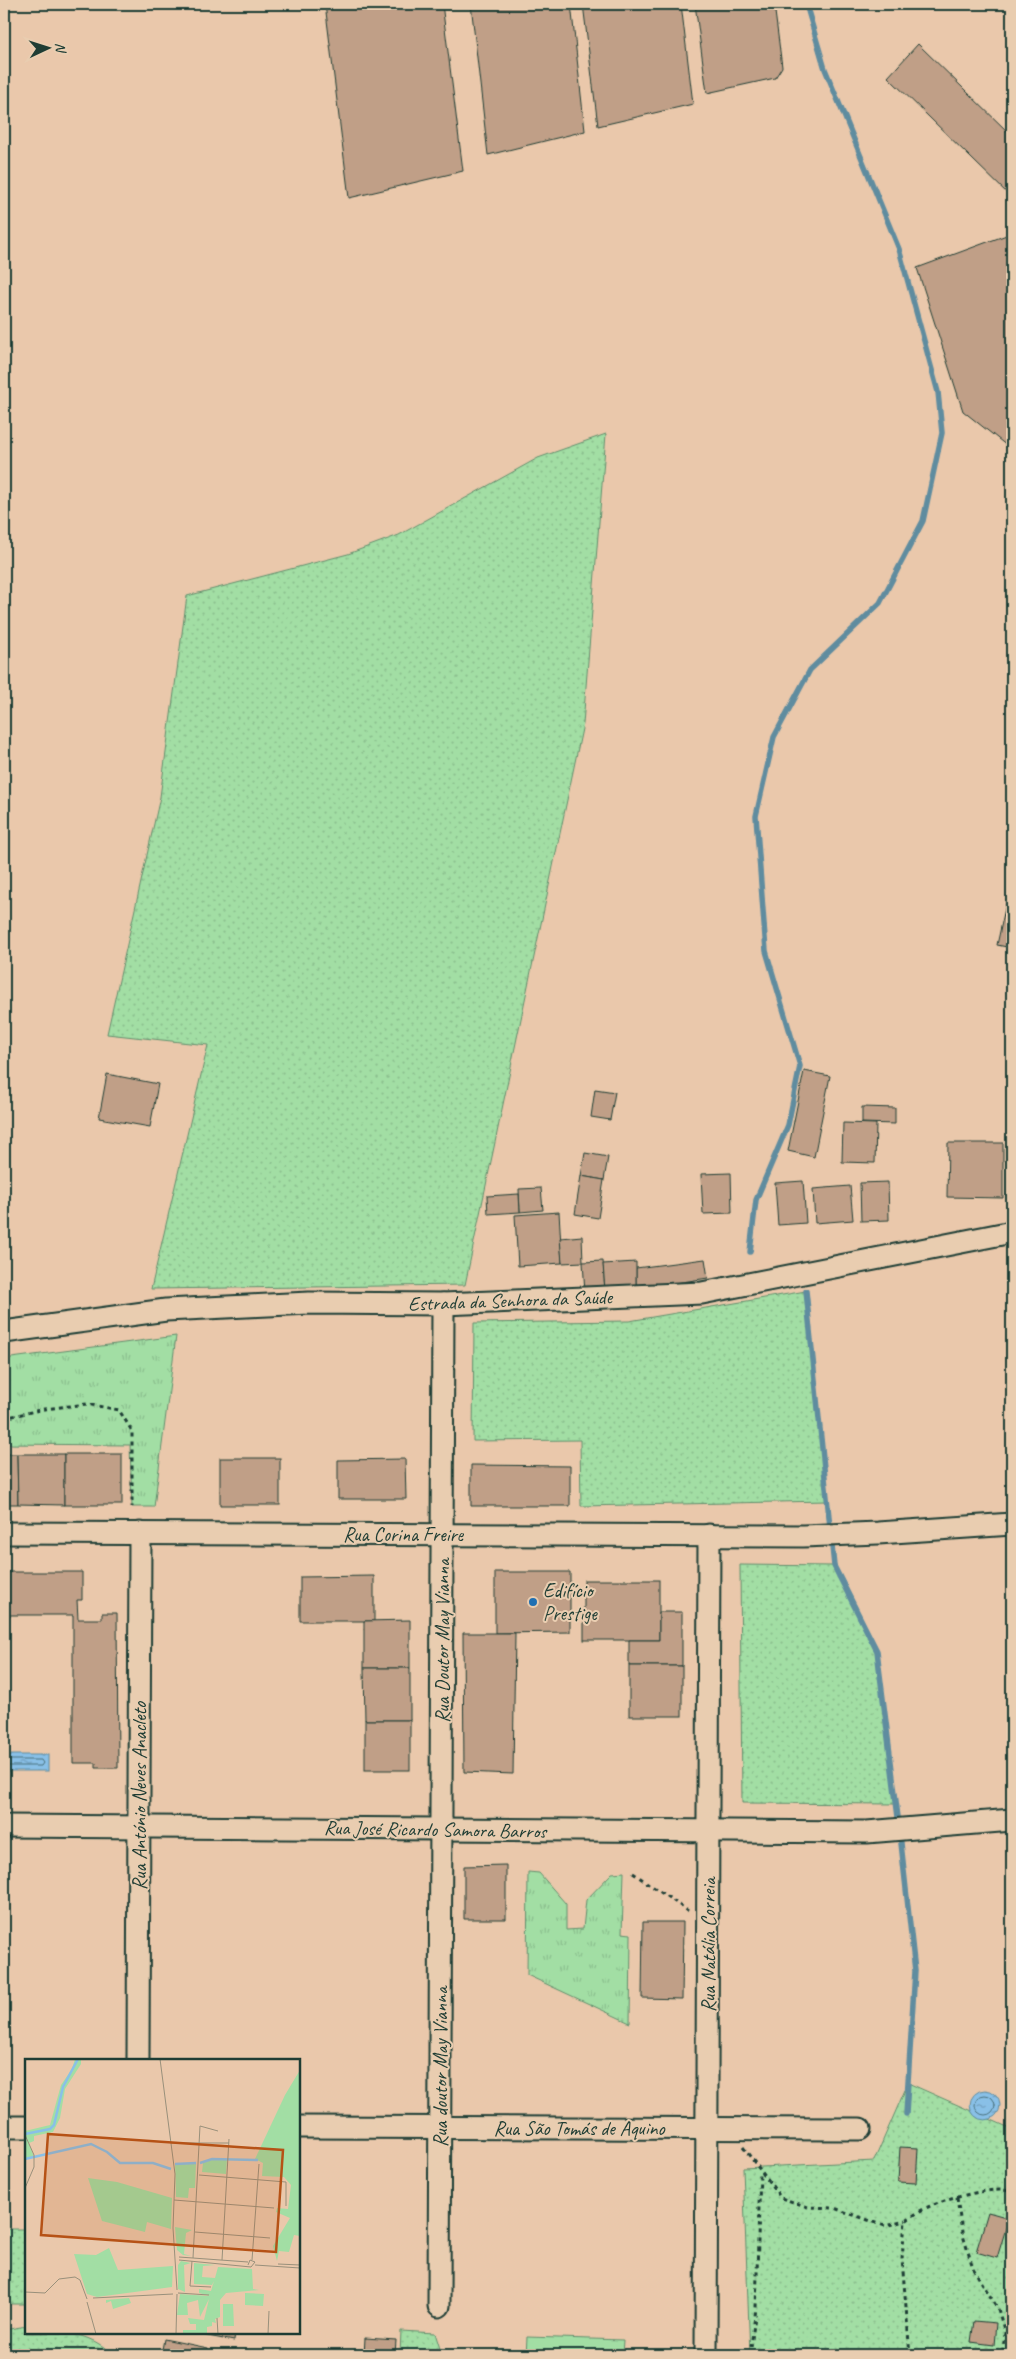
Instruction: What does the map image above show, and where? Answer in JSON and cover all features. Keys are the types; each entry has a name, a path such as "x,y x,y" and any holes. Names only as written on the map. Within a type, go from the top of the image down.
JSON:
{"street":[{"name":"Estrada da Senhora da Saúde","path":"4,1332 166,1310 309,1303 443,1304 702,1293 1012,1232"},
{"name":"Rua Doutor May Vianna","path":"441,1828 443,1304"},
{"name":"Rua Corina Freire","path":"4,1533 810,1535 1012,1524"},
{"name":"Rua António Neves Anacleto","path":"138,2059 140,1532"},
{"name":"Rua Natália Correia","path":"706,2355 709,1535"},
{"name":"Rua José Ricardo Samora Barros","path":"4,1826 875,1832 1012,1820"},
{"name":"Rua doutor May Vianna","path":"439,2306 441,1828"},
{"path":"4,2127 25,2127"},
{"name":"Rua São Tomás de Aquino","path":"300,2127 860,2129"}],"path":[{"path":"4,1418 44,1409 87,1404 119,1410 132,1432 132,1507"},
{"path":"632,1873 688,1911"},
{"path":"733,2129 745,2151 781,2198 808,2206 834,2208 885,2226 905,2221 927,2207 957,2198 1005,2190 1012,2192"},
{"path":"750,2355 756,2308 760,2172"},
{"path":"957,2198 962,2232 973,2268 998,2309 1005,2333 1002,2355"},
{"path":"905,2221 902,2259 910,2355"}],"green space":[{"path":"606,434 583,724 465,1285 151,1289 208,1045 107,1034 160,797 187,596 348,554 399,535 538,458"},
{"path":"806,1291 827,1501 581,1506 580,1440 473,1441 474,1323 629,1321"},
{"path":"176,1336 154,1507 132,1507 130,1445 4,1444 4,1359"},
{"path":"740,1565 834,1566 877,1651 896,1804 742,1803"},
{"path":"528,1872 539,1873 566,1904 566,1930 583,1929 586,1900 612,1873 624,1872 622,1933 631,1934 630,2023 527,1975"},
{"path":"908,2083 1012,2129 1012,2355 750,2355 743,2168 874,2161"},
{"path":"8,2229 25,2229 25,2304 4,2304 4,2234"},
{"path":"25,2326 25,2334 73,2334 93,2341 114,2355 4,2355 4,2330"},
{"path":"401,2331 435,2333 442,2355 400,2355"},
{"path":"527,2337 623,2340 622,2355 526,2355"}],"water":[{"path":"4,1755 48,1755 48,1771 4,1771"},
{"path":"985,2090 996,2094 1000,2105 996,2116 985,2120 974,2116 970,2105 974,2094"}],"building":[{"path":"325,4 442,4 463,171 349,198"},
{"path":"471,4 571,4 585,131 488,155"},
{"path":"583,4 681,4 693,104 598,126"},
{"path":"695,4 774,4 782,67 775,78 707,93"},
{"path":"918,44 1012,136 1012,198 888,77"},
{"path":"1012,233 1012,443 1007,446 963,411 917,268"},
{"path":"1007,899 1012,900 1012,948 997,945"},
{"path":"804,1071 830,1076 814,1157 788,1151"},
{"path":"107,1074 158,1084 150,1127 99,1118"},
{"path":"595,1089 615,1092 610,1120 591,1117"},
{"path":"862,1107 895,1108 895,1124 862,1123"},
{"path":"843,1123 876,1124 875,1163 842,1162"},
{"path":"948,1143 1003,1143 1003,1198 947,1197"},
{"path":"585,1153 608,1157 604,1180 581,1176"},
{"path":"731,1173 732,1213 703,1214 701,1174"},
{"path":"581,1176 604,1180 598,1218 575,1214"},
{"path":"803,1181 806,1223 778,1225 775,1183"},
{"path":"888,1182 889,1220 861,1221 860,1183"},
{"path":"850,1186 853,1220 815,1223 813,1189"},
{"path":"541,1188 543,1210 520,1212 519,1189"},
{"path":"519,1194 520,1212 488,1214 487,1196"},
{"path":"559,1212 562,1263 518,1266 515,1215"},
{"path":"582,1236 583,1262 562,1263 560,1238"},
{"path":"705,1259 708,1278 636,1289 636,1268"},
{"path":"603,1261 605,1291 585,1292 583,1262"},
{"path":"636,1262 636,1289 605,1291 603,1264"},
{"path":"4,1454 17,1454 18,1504 4,1504"},
{"path":"17,1454 64,1454 64,1505 18,1504"},
{"path":"64,1454 122,1454 122,1505 64,1505"},
{"path":"220,1458 280,1458 280,1505 220,1505"},
{"path":"405,1459 406,1499 338,1499 338,1460"},
{"path":"471,1465 570,1466 570,1506 471,1506"},
{"path":"4,1572 82,1572 82,1600 77,1600 78,1619 102,1619 102,1613 117,1613 118,1768 96,1768 96,1763 73,1763 73,1615 4,1615"},
{"name":"Edifício Prestige","path":"495,1572 570,1572 570,1632 495,1633"},
{"path":"374,1576 374,1621 300,1621 300,1577"},
{"path":"584,1580 659,1580 659,1640 584,1640"},
{"path":"659,1612 682,1612 682,1666 629,1666 629,1640 659,1640"},
{"path":"410,1620 410,1668 364,1668 364,1621"},
{"path":"463,1633 515,1633 513,1774 464,1772"},
{"path":"629,1666 682,1666 682,1716 629,1716"},
{"path":"364,1668 410,1668 410,1720 365,1720"},
{"path":"365,1720 410,1720 410,1770 365,1770"},
{"path":"506,1865 506,1919 464,1919 464,1866"},
{"path":"643,1922 683,1922 682,1999 642,1998"},
{"path":"900,2147 918,2148 916,2183 898,2182"},
{"path":"988,2212 1009,2218 997,2258 976,2252"},
{"path":"974,2321 996,2323 994,2345 971,2342"},
{"path":"197,2334 235,2334 234,2341"},
{"path":"365,2338 396,2340 395,2355 364,2355"},
{"path":"164,2339 208,2348 207,2355 161,2355"}],"waterway":[{"path":"750,1252 756,1200 788,1125 800,1066 766,951 756,816 774,737 810,670 880,603 923,521 942,433 938,392 899,249 825,69 806,4"},
{"path":"806,1291 834,1566 877,1651 899,1825"},
{"path":"900,1834 915,1971 906,2114"}],"place":[{"name":"Edifício Prestige","path":"533,1602"}]}
